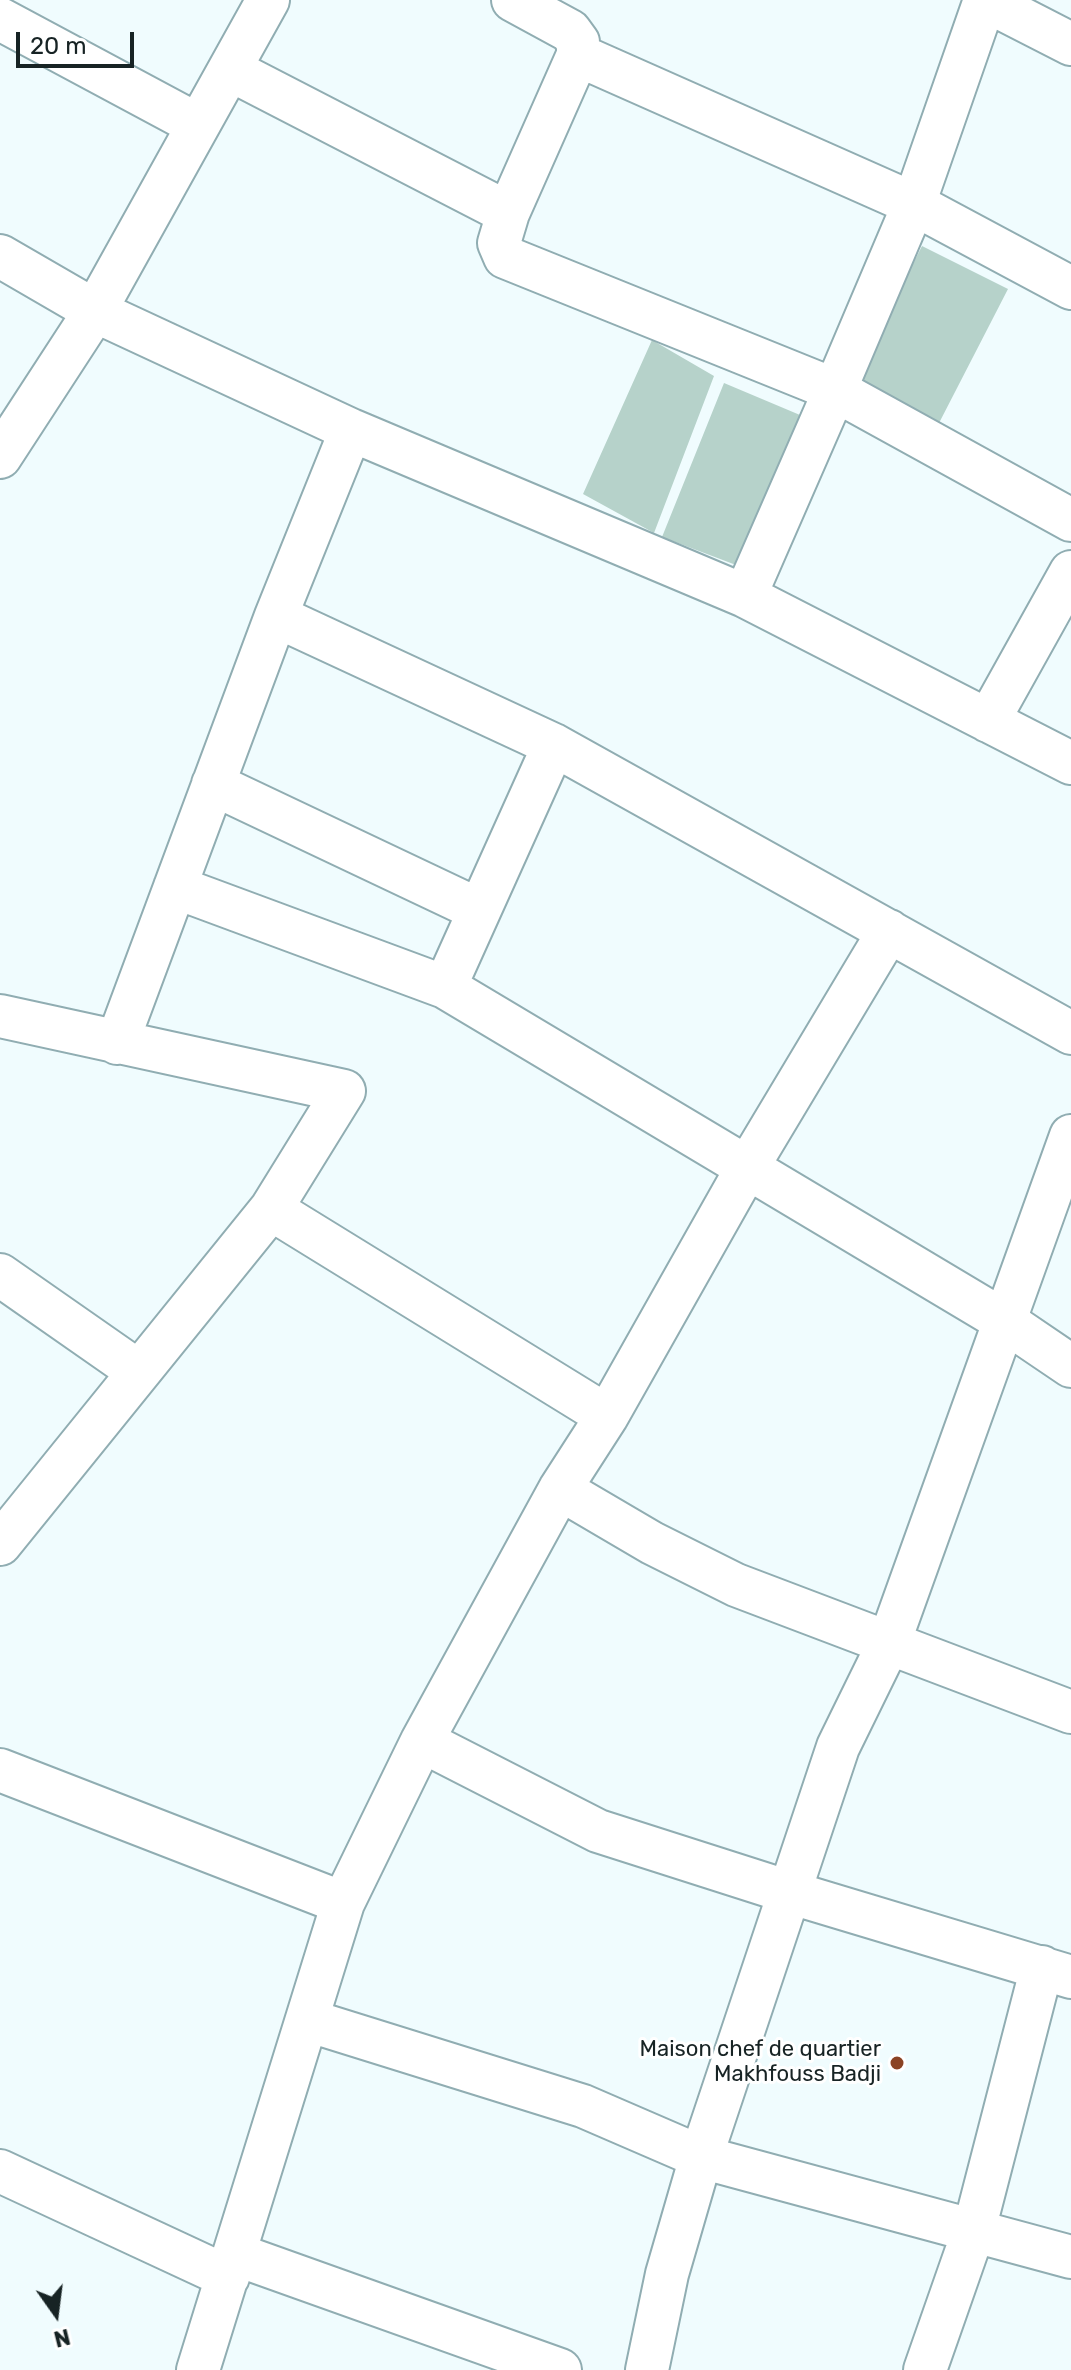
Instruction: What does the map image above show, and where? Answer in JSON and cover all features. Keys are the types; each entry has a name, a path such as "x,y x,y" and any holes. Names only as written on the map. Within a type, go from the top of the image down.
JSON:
{"street":[{"path":"7,430 95,311 196,124 231,70 268,0"},
{"path":"513,0 570,31 578,42 578,55 508,213 499,243 505,257 835,390 1071,520"},
{"path":"745,596 914,204 985,0 1071,44"},
{"path":"0,19 196,124"},
{"path":"578,55 914,204 1071,288"},
{"path":"231,70 508,213"},
{"path":"0,256 95,311 351,430 745,596 1071,763"},
{"path":"117,1043 276,616 351,430"},
{"path":"988,721 1071,572"},
{"path":"276,616 554,745 1071,1033"},
{"path":"445,987 554,745"},
{"path":"213,784 479,910"},
{"path":"175,887 445,987 1006,1322 1071,1366"},
{"path":"198,2370 343,1903 422,1741 560,1489 607,1416 747,1168 889,931"},
{"path":"0,1016 344,1091 271,1209 0,1544"},
{"path":"647,2370 667,2274 701,2157 792,1893 838,1747 889,1643 1071,1136"},
{"path":"271,1209 607,1416"},
{"path":"0,1275 139,1372"},
{"path":"560,1489 652,1543 736,1585 1071,1712"},
{"path":"422,1741 598,1831 1057,1972 974,2230 925,2370"},
{"path":"0,1770 343,1903"},
{"path":"307,2020 583,2106 701,2157 1071,2257"},
{"path":"0,2171 231,2266 560,2370"}],"building":[{"path":"922,246 1008,289 938,425 853,382"},
{"path":"652,340 714,376 654,533 583,494"},
{"path":"724,383 800,415 736,565 662,537"}],"place":[{"name":"Maison chef de quartier Makhfouss Badji","path":"897,2063"}]}
